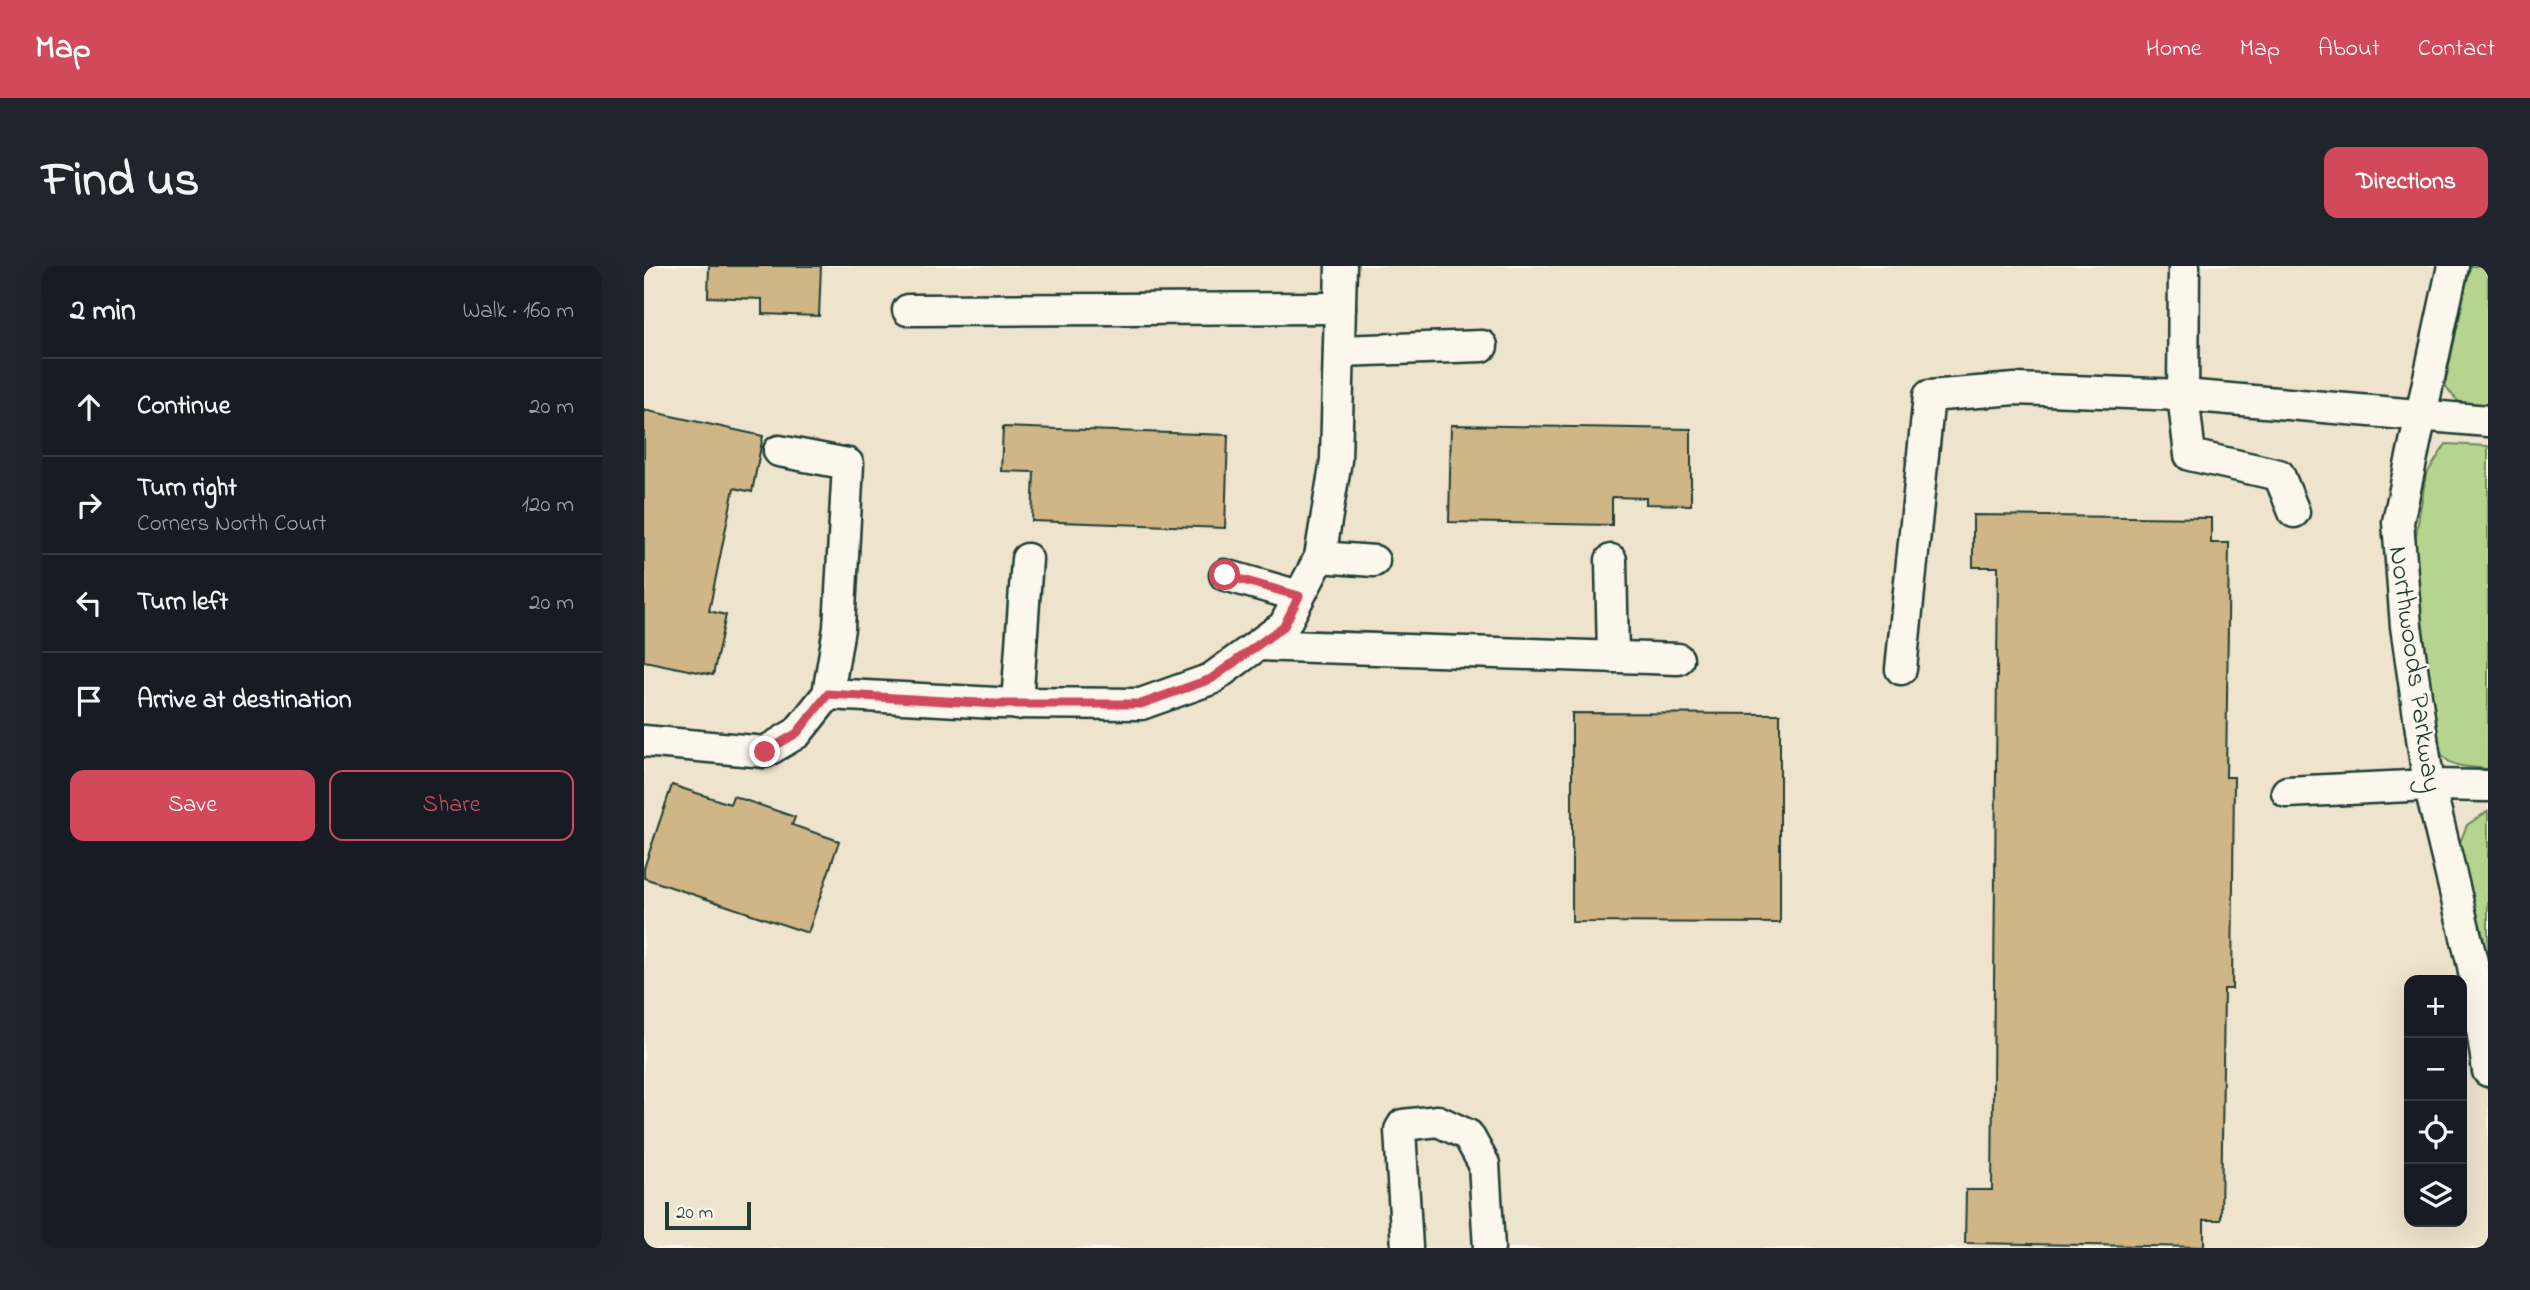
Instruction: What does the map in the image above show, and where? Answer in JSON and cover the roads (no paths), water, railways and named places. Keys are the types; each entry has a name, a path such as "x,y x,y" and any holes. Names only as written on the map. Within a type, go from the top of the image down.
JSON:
{"street":[{"path":"828,694 1017,704 1141,704 1211,679 1284,626 1320,557 1336,460 1341,266"},
{"path":"2184,266 2183,395 2190,455 2279,475 2294,512"},
{"name":"Northwoods Parkway","path":"2453,266 2398,522 2406,626 2430,785 2473,965 2488,1072"},
{"path":"908,310 1340,308"},
{"path":"1339,351 1482,346"},
{"path":"1902,669 1929,396 2015,388 2183,395 2488,421"},
{"path":"644,741 765,752 797,733 828,694 839,628 848,464 779,450"},
{"path":"1320,557 1374,561"},
{"path":"1017,704 1027,559"},
{"path":"1611,560 1613,657"},
{"path":"1225,575 1299,596"},
{"path":"1258,645 1678,659"},
{"path":"2287,792 2430,785 2488,786"},
{"path":"1407,1248 1400,1130 1403,1125 1438,1121 1468,1135 1484,1164 1489,1248"}]}
